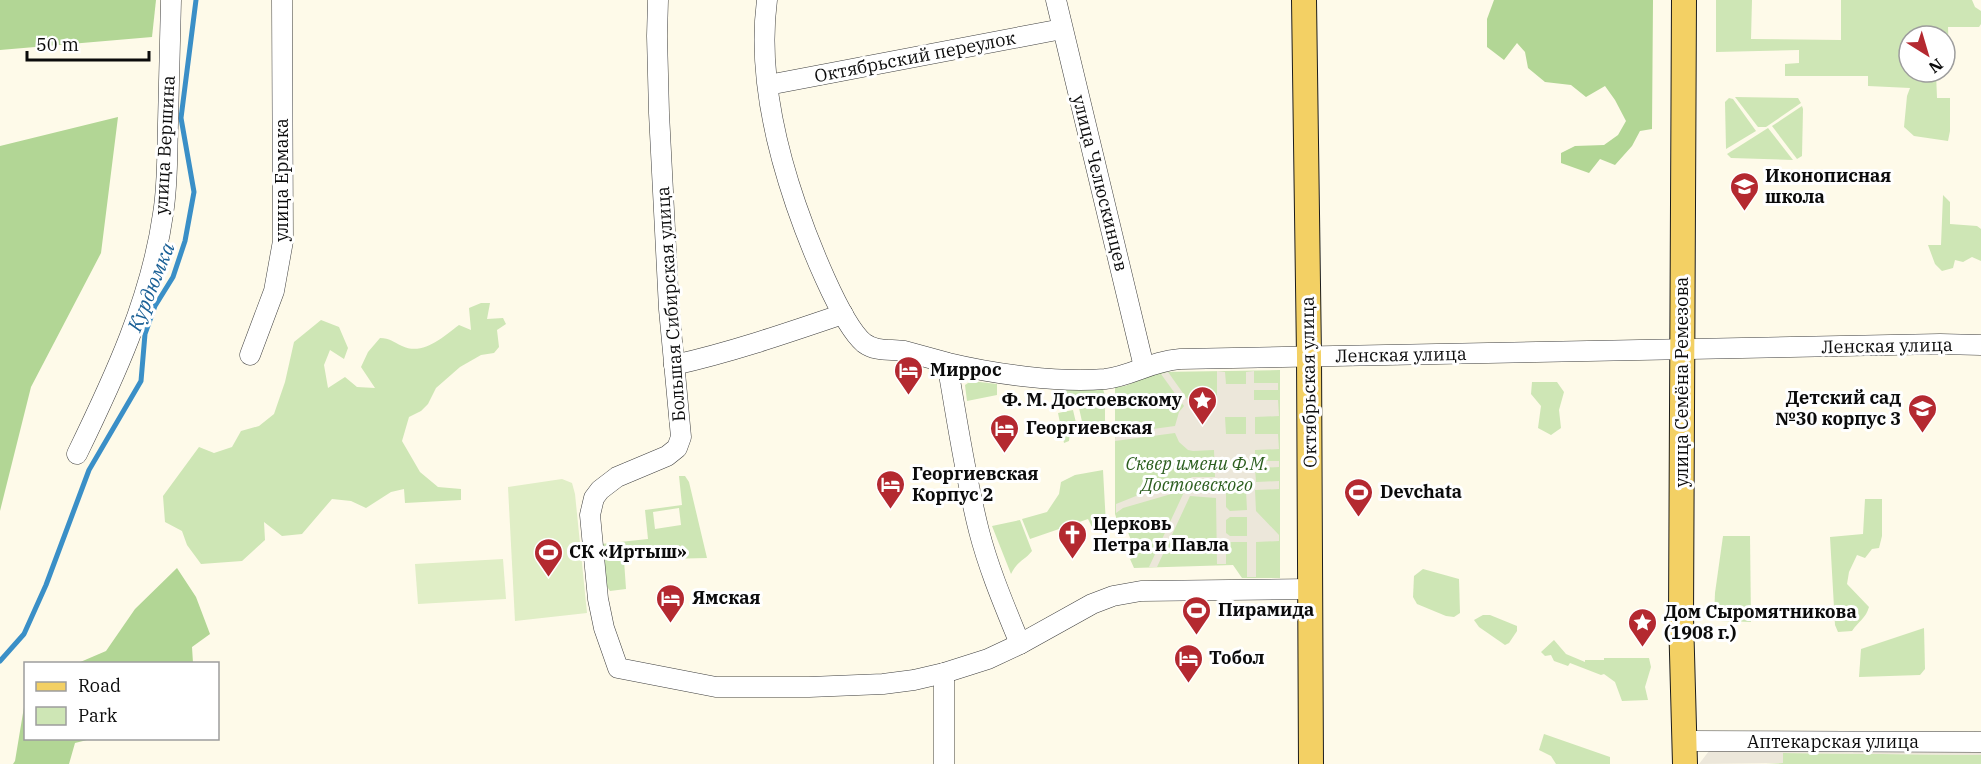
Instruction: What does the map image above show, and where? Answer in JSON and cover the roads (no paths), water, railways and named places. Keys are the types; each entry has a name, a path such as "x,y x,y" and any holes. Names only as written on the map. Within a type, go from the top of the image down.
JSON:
{"main road":[{"name":"Октябрьская улица","path":"1304,0 1311,764"},
{"name":"улица Семёна Ремезова","path":"1684,0 1681,617 1685,753"}],"street":[{"name":"улица Вершина","path":"77,454 116,375 144,296 156,251 166,183 171,0"},
{"name":"улица Ермака","path":"250,356 274,291 283,241 282,0"},
{"name":"Большая Сибирская улица","path":"658,0 660,124 669,309 681,437 677,448 667,456 608,483 594,498 590,514 598,599 604,628 618,668 705,685 746,688 883,684 944,673 988,659 1092,604 1113,596 1141,591 1311,589"},
{"name":"Ленская улица","path":"767,0 765,44 768,85 772,122 786,178 804,229 843,314 859,337 873,348 900,351 986,371 1090,380 1118,377 1166,360 1180,359 1981,345"},
{"name":"улица Челюскинцев","path":"1056,0 1144,367"},
{"name":"Октябрьский переулок","path":"768,85 1062,28"},
{"path":"674,364 764,341 843,314"},
{"path":"947,363 979,532 997,588 1020,644"},
{"path":"944,673 944,764"},
{"name":"Аптекарская улица","path":"1685,753 1981,742"}],"waterway":[{"name":"Курдюмка","path":"0,661 24,634 46,585 89,470 141,381 145,334 155,306 173,277 185,241 194,192 181,118 196,0"}],"place":[{"name":"Иконописная школа","path":"1744,212"},
{"name":"Миррос","path":"909,396"},
{"name":"Ф. М. Достоевскому","path":"1203,426"},
{"name":"Детский сад №30 корпус 3","path":"1922,434"},
{"name":"Георгиевская","path":"1005,454"},
{"name":"Георгиевская Корпус 2","path":"891,510"},
{"name":"Devchata","path":"1359,518"},
{"name":"Церковь Петра и Павла","path":"1072,560"},
{"name":"СК «Иртыш»","path":"548,578"},
{"name":"Ямская","path":"671,624"},
{"name":"Пирамида","path":"1197,636"},
{"name":"Дом Сыромятникова (1908 г.)","path":"1643,648"},
{"name":"Тобол","path":"1188,684"}],"park label":[{"name":"Сквер имени Ф.М. Достоевского","path":"1197,474"}]}
